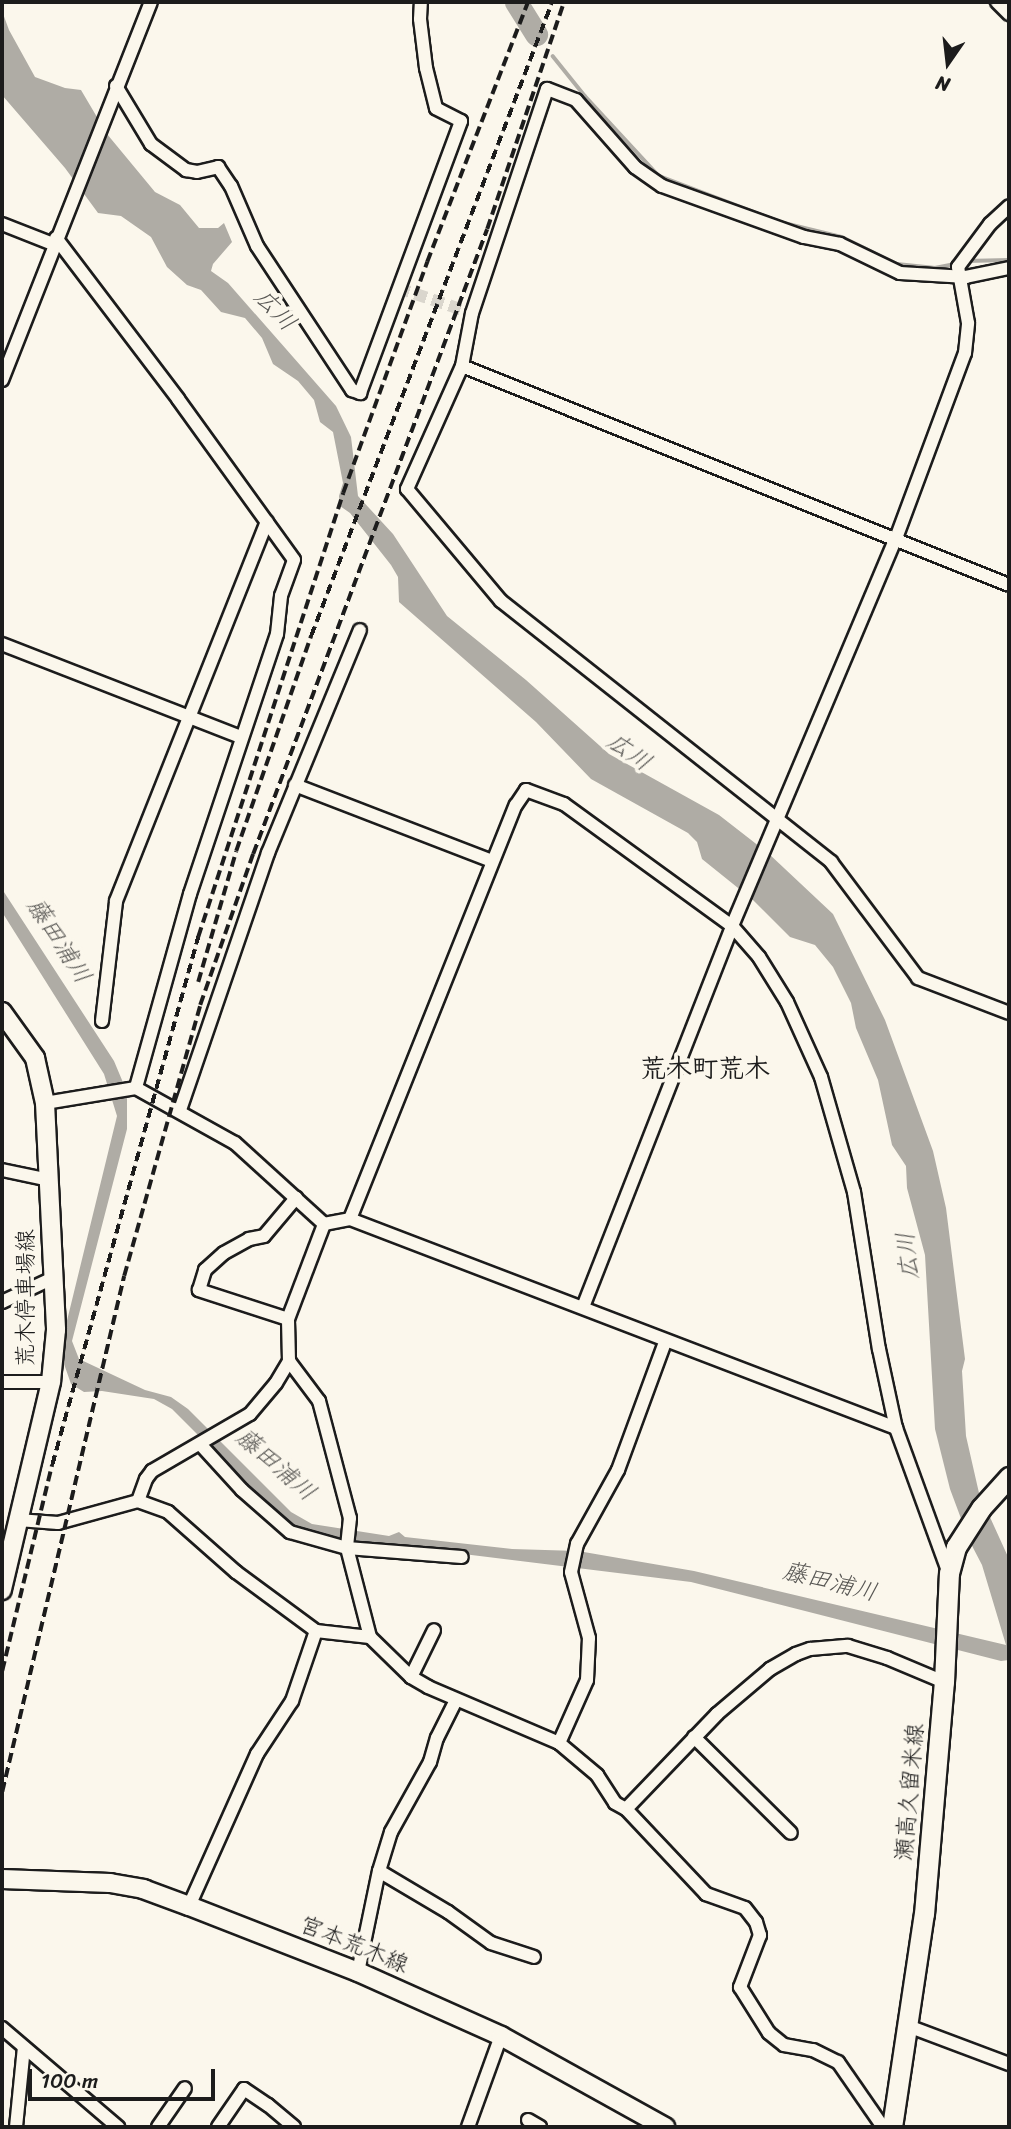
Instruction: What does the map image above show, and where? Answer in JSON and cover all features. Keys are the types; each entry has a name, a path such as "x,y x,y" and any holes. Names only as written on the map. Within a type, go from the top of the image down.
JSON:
{"main road":[{"name":"荒木停車場線","path":"2,1012 35,1058 45,1103 56,1330 51,1382 2,1590"},
{"name":"瀬高久留米線","path":"892,2127 924,1914 944,1682 949,1573 956,1547 981,1508 1009,1477"},
{"name":"宮本荒木線","path":"2,1879 110,1883 143,1889 189,1906 358,1972 500,2036 665,2127"}],"street":[{"path":"2,380 55,238 151,2"},
{"path":"116,86 151,144 186,170 197,172 218,167 231,187 257,246 352,390 360,393 461,121 436,108 426,68 420,19 421,2"},
{"path":"997,2 1009,13"},
{"path":"1009,268 958,276 900,273 840,244 804,237 662,186 635,167 576,100 547,89 472,313 461,366 407,489 501,601 831,862 918,978 1009,1013"},
{"path":"583,1307 734,921 895,541 965,353 968,323 958,267 990,224 1009,206"},
{"path":"2,224 55,238 294,560 281,596 277,634 240,737 190,894 136,1088"},
{"path":"461,366 1009,585"},
{"path":"102,1021 116,901 267,522"},
{"path":"180,1110 268,853 360,630"},
{"path":"2,644 240,737"},
{"path":"295,785 492,861"},
{"path":"351,1219 492,861 526,790 564,804 734,921 787,1002 821,1077 854,1192 879,1349 896,1428 949,1573"},
{"path":"45,1103 136,1088 180,1110 235,1143 324,1224"},
{"path":"2,1170 49,1180"},
{"path":"288,1319 200,1290 205,1270 224,1253 249,1239 264,1236 296,1198"},
{"path":"324,1224 351,1219 583,1307 665,1342 896,1428"},
{"path":"138,1501 152,1471 250,1414 276,1383 289,1361 288,1319 324,1224"},
{"path":"2,1302 53,1278"},
{"path":"559,1743 587,1680 589,1638 571,1572 577,1544 618,1470 665,1342"},
{"path":"289,1361 319,1401 350,1518 347,1548 370,1637 411,1677 456,1700 559,1743 597,1775 615,1803 626,1809 706,1894 746,1908 760,1936 740,1987 769,2034 784,2045 813,2050 838,2062 883,2127"},
{"path":"2,1382 51,1382"},
{"path":"200,1444 242,1490 290,1532 347,1548 462,1557"},
{"path":"18,1520 58,1523 138,1501 168,1511 236,1572 316,1631 370,1637"},
{"path":"411,1677 434,1630"},
{"path":"189,1906 257,1754 292,1701 316,1631"},
{"path":"626,1809 694,1737 769,1669 810,1648 848,1646 887,1658 944,1682"},
{"path":"358,1972 379,1871 391,1832 430,1762 437,1738 456,1700"},
{"path":"694,1737 791,1833"},
{"path":"379,1871 449,1912 491,1943 534,1957"},
{"path":"908,2025 1009,2064"},
{"path":"2,2028 118,2127"},
{"path":"468,2127 500,2036"},
{"path":"16,2127 24,2047"},
{"path":"158,2127 186,2088"},
{"path":"218,2127 244,2089 294,2127"},
{"path":"528,2120 540,2127"}],"shaded area":[{"path":"2,11 9,30 35,77 65,88 81,90 107,134 155,192 180,205 199,228 218,228 224,223 232,242 213,264 211,271 228,283 336,406 351,437 358,496 393,534 447,616 526,680 609,754 719,815 768,853 833,914 885,1020 933,1151 946,1208 965,1359 962,1371 966,1436 979,1493 1009,1559 1009,1660 1001,1661 691,1582 350,1540 298,1528 275,1512 172,1409 154,1399 102,1391 84,1392 71,1384 63,1361 63,1337 117,1116 104,1074 2,912 2,889 114,1061 127,1092 127,1129 72,1341 79,1359 145,1390 171,1397 188,1409 291,1512 312,1524 389,1536 399,1532 405,1537 512,1549 578,1551 694,1571 1006,1645 982,1565 969,1540 950,1489 935,1429 925,1255 907,1188 906,1166 892,1145 878,1080 856,1028 851,1003 833,967 815,945 790,937 753,900 702,859 697,842 688,833 591,779 536,722 399,602 398,577 391,565 350,513 340,506 339,496 343,483 333,432 320,422 314,400 298,381 273,364 262,338 245,318 221,312 201,290 187,285 167,267 151,237 121,216 98,213 65,168 2,95"}],"waterway":[{"path":"516,2 536,34"},
{"path":"553,56 585,96 659,176 780,222 842,237 897,264 935,268 955,264"},
{"path":"966,261 1009,260"}],"tunnel":[{"path":"398,288 472,313"}],"railway":[{"path":"2,1671 52,1465 198,937 343,493 427,262 528,2"},
{"path":"198,982 236,851 311,636 552,2"},
{"path":"2,1792 124,1276 200,1005 253,854 487,229 564,2"}],"district":[{"name":"荒木町荒木","path":"705,1069"}],"water label":[{"name":"広川","path":"275,310"},
{"name":"広川","path":"629,752"},
{"name":"藤田浦川","path":"59,941"},
{"name":"広川","path":"908,1256"},
{"name":"藤田浦川","path":"276,1465"},
{"name":"藤田浦川","path":"830,1582"}]}
